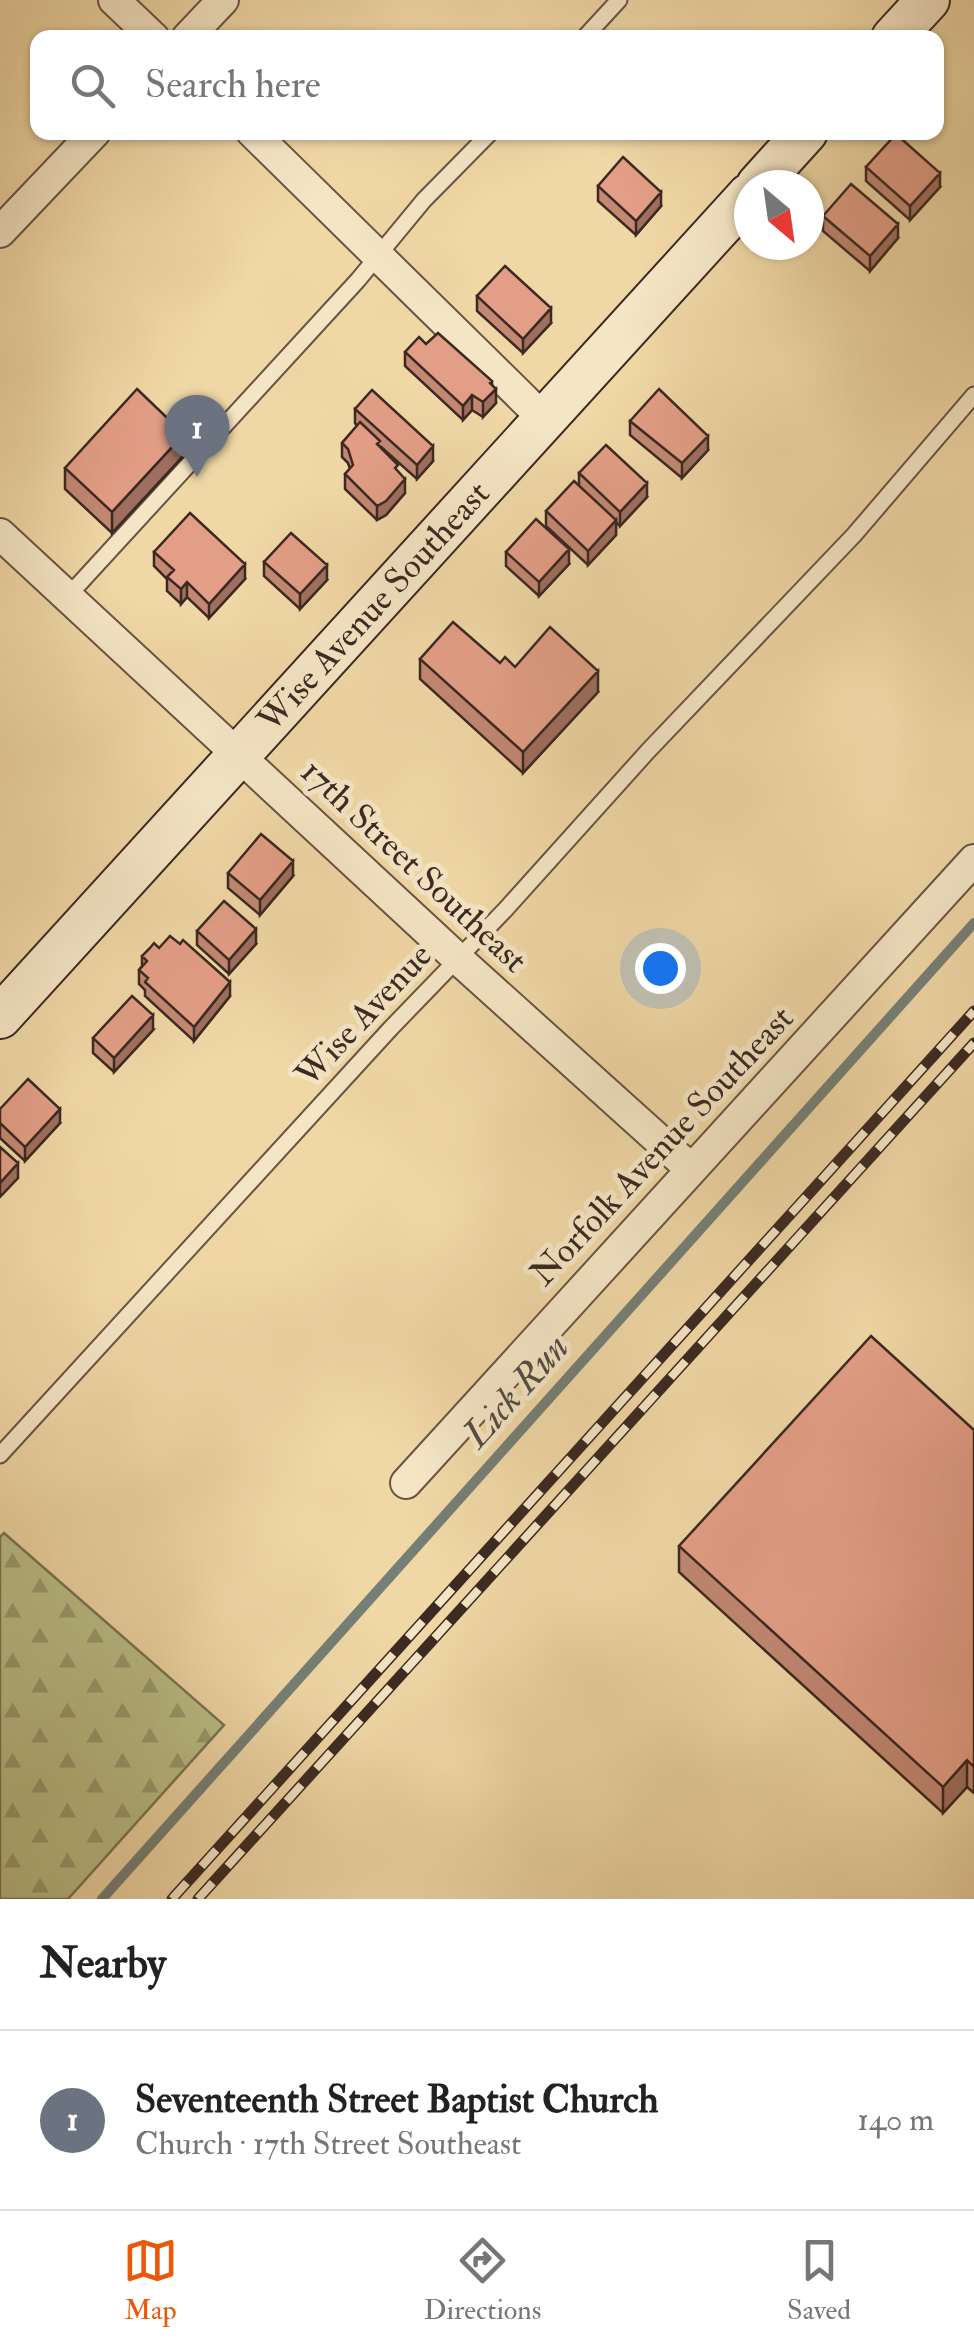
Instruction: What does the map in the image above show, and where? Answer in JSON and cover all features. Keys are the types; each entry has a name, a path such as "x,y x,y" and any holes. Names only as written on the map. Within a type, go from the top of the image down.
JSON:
{"street":[{"path":"114,0 146,30"},
{"path":"195,30 223,0"},
{"path":"900,30 928,0"},
{"path":"0,232 87,140"},
{"path":"260,140 544,419"},
{"path":"772,170 799,140"},
{"name":"Wise Avenue Southeast","path":"0,1017 734,211"},
{"name":"17th Street Southeast","path":"0,534 458,959 691,1169"},
{"name":"Norfolk Avenue Southeast","path":"406,1483 974,860"}],"lane":[{"path":"591,30 619,0"},
{"path":"68,594 378,256 424,200 483,140"},
{"name":"Wise Avenue","path":"0,1455 648,751 854,535 974,395"}],"green space":[{"path":"4,1533 224,1725 68,1899 0,1899 0,1537"}],"building":[{"path":"891,140 903,140 940,173 910,206 866,167"},
{"path":"623,157 661,192 636,221 598,186"},
{"path":"851,184 898,224 870,256 824,215"},
{"path":"505,266 551,308 523,339 477,296"},
{"path":"438,333 492,381 496,389 483,402 472,395 463,406 405,352 419,337 426,344"},
{"path":"137,389 184,434 112,512 65,468"},
{"path":"659,389 708,436 682,463 630,421"},
{"path":"372,390 433,446 417,465 355,409"},
{"path":"360,422 380,441 377,444 398,465 395,468 405,479 377,506 345,474 353,465 342,443"},
{"path":"606,445 647,483 620,512 579,473"},
{"path":"574,481 616,520 588,551 546,511"},
{"path":"190,513 245,564 209,604 187,582 181,589 167,577 174,570 154,552"},
{"path":"536,519 569,549 539,582 506,552"},
{"path":"291,533 327,565 300,594 264,562"},
{"path":"453,622 500,663 505,657 515,667 550,627 598,671 523,752 420,659"},
{"path":"261,834 293,861 260,900 228,873"},
{"path":"224,901 256,929 229,960 197,931"},
{"path":"170,936 180,944 183,940 230,982 194,1027 145,982 148,978 139,970 147,961 142,956 154,943 159,948"},
{"path":"132,996 153,1015 114,1058 93,1038"},
{"path":"28,1079 60,1109 25,1147 0,1123 0,1109"},
{"path":"0,1147 18,1163 0,1183"},
{"path":"871,1336 974,1430 974,1767 967,1760 943,1787 679,1546"}],"waterway":[{"name":"Lick Run","path":"102,1899 974,923"}],"railway":[{"path":"172,1899 974,1011"},
{"path":"198,1899 974,1043"}],"place":[{"name":"Seventeenth Street Baptist Church","path":"197,477"}]}
